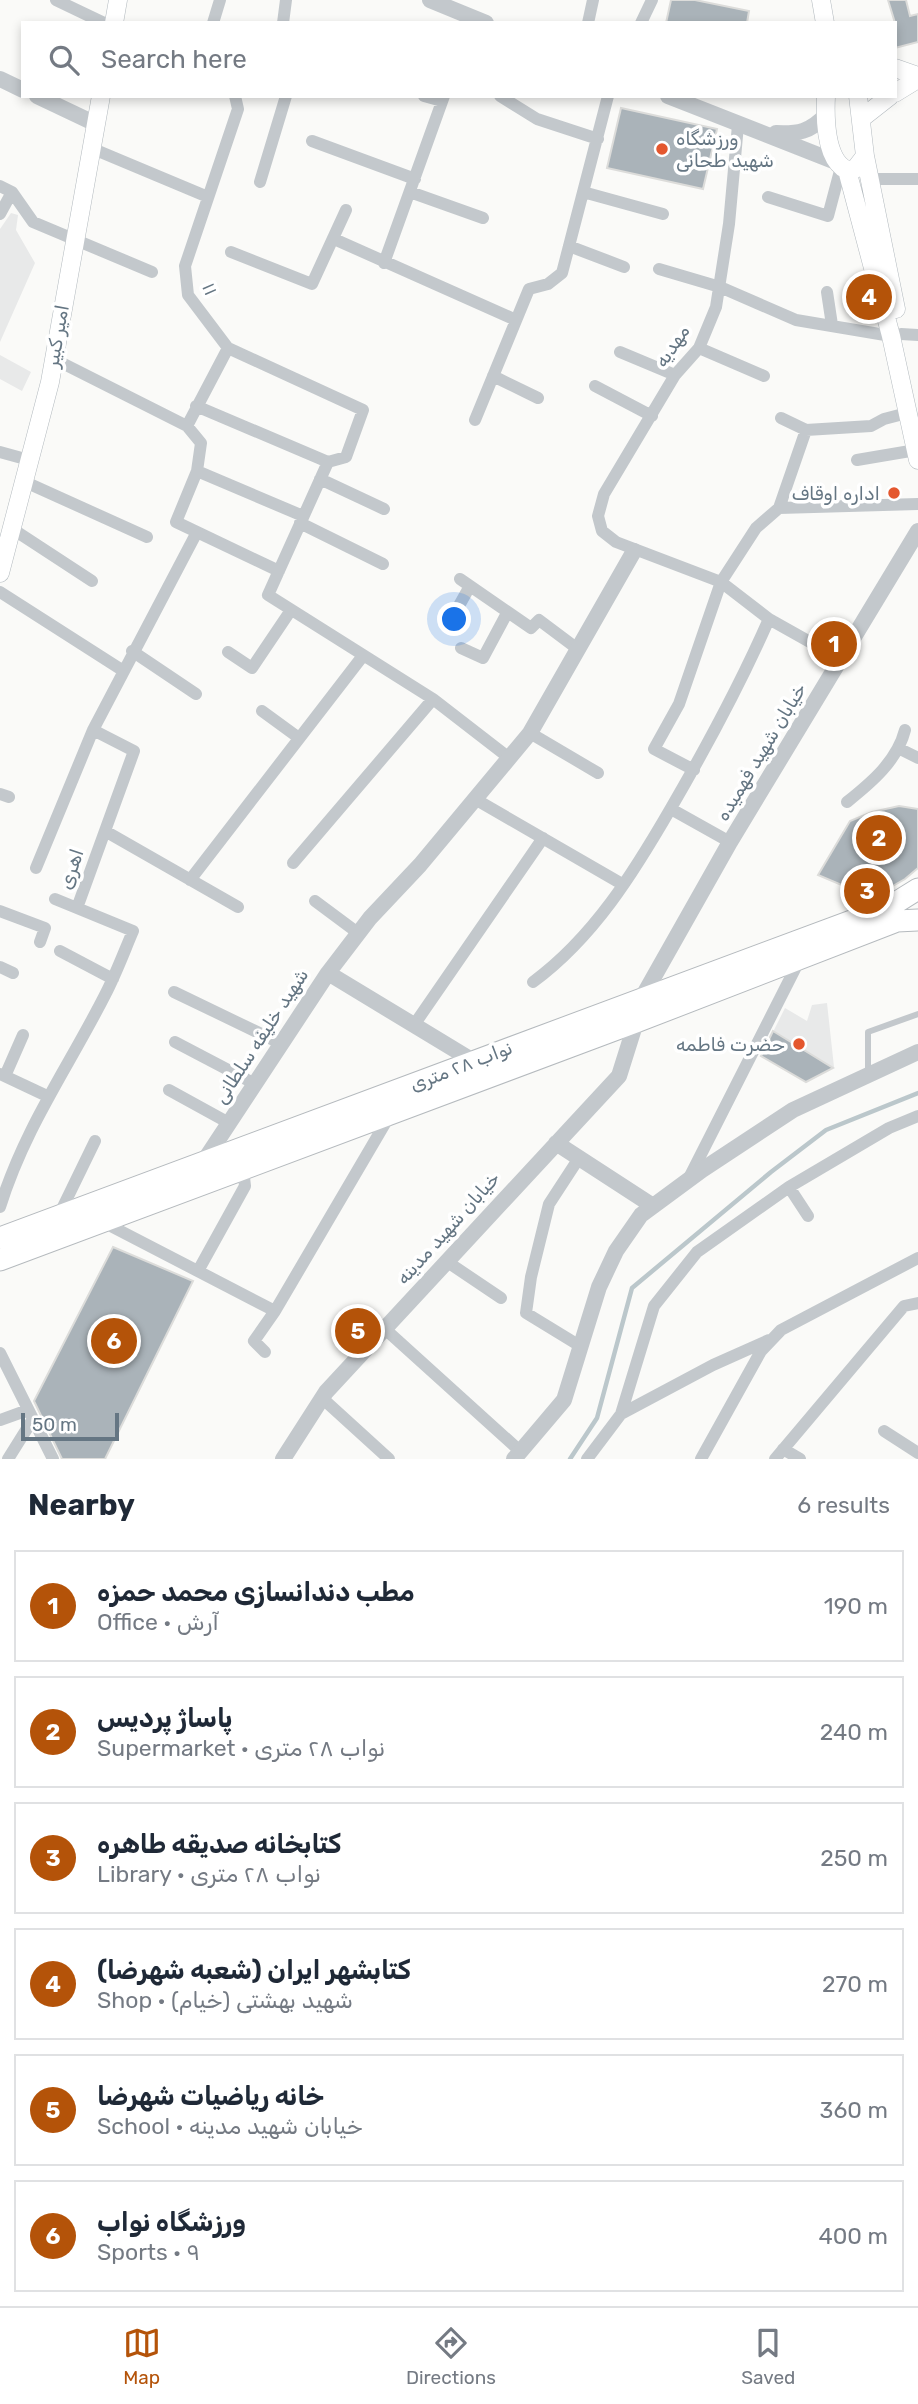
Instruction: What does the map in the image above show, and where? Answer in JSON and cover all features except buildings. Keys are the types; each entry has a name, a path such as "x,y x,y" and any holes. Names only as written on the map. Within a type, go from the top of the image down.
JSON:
{"main road":[{"path":"114,21 118,0"},
{"path":"821,0 826,21"},
{"path":"897,69 918,77"},
{"path":"897,81 918,77"},
{"path":"897,92 918,77"},
{"name":"امیر کبیر","path":"0,573 54,359 100,98"},
{"path":"826,98 826,116 841,166 903,335"},
{"path":"858,98 867,179 903,335 917,455"},
{"path":"862,118 887,98"},
{"path":"841,166 855,169 865,156"},
{"name":"نواب ۲۸ متری","path":"0,1238 889,906 916,891"},
{"name":"نواب ۲۸ متری","path":"0,1260 636,1022 897,921 918,920"}],"street":[{"path":"56,0 100,21"},
{"path":"214,21 220,0"},
{"path":"283,21 286,0"},
{"path":"430,0 446,3 482,21"},
{"path":"588,21 593,0"},
{"path":"642,21 652,0"},
{"path":"0,79 21,89"},
{"path":"41,98 96,124"},
{"name":"۱۱","path":"236,98 238,108 185,266 188,295 228,348 363,410 346,457 328,462"},
{"path":"260,182 285,98"},
{"path":"503,98 537,119 597,139"},
{"path":"475,420 529,289 548,284 562,273 607,98"},
{"path":"673,98 841,166 828,215 768,198"},
{"path":"384,262 443,99"},
{"path":"762,132 799,134 815,127 826,116"},
{"name":"مهدیه","path":"634,551 602,531 598,516 604,494 675,374 699,348 716,307 738,125"},
{"path":"312,141 415,179"},
{"path":"91,148 208,197"},
{"path":"867,179 918,179"},
{"path":"6,189 33,222 152,272"},
{"path":"0,214 6,189"},
{"path":"410,192 483,218"},
{"path":"583,192 663,214"},
{"path":"230,253 312,284 346,209"},
{"path":"334,239 516,320"},
{"path":"569,246 624,267"},
{"path":"659,270 720,286 796,320 903,335"},
{"path":"827,292 832,325"},
{"path":"187,426 228,348"},
{"path":"699,348 764,376"},
{"path":"620,352 675,374"},
{"path":"54,359 187,426 201,443 197,471 176,522 279,571"},
{"path":"493,376 538,398"},
{"path":"595,386 652,416"},
{"path":"196,406 328,462 268,595 362,657 433,699 508,757"},
{"path":"781,418 806,430 871,426 884,418 913,410"},
{"path":"694,770 654,749 679,704 721,582 756,528 779,508 806,430"},
{"path":"0,452 29,460"},
{"path":"857,460 917,455"},
{"path":"197,471 302,519 383,564"},
{"path":"320,479 384,509"},
{"path":"23,481 147,537"},
{"path":"779,508 918,504"},
{"path":"11,528 92,581"},
{"name":"خیابان شهید فهمیده","path":"643,996 730,842 912,548 918,531"},
{"path":"36,868 93,730 122,670 197,532"},
{"path":"328,973 358,933 530,733 634,551 721,582 769,620 842,660"},
{"path":"451,620 465,583 531,628 539,620 579,650"},
{"path":"0,593 122,670"},
{"path":"228,652 252,668 291,610"},
{"path":"461,648 483,657 506,613"},
{"path":"533,982 562,960 588,933 671,809 739,689 769,620"},
{"path":"132,651 197,694"},
{"path":"190,880 362,657"},
{"path":"293,863 433,699"},
{"path":"262,711 299,738"},
{"name":"اهری","path":"0,1207 11,1171 47,1096 113,979 133,930 77,908 134,751 93,730"},
{"path":"847,802 869,784 900,750 905,730"},
{"path":"530,733 598,773"},
{"path":"900,750 918,758"},
{"path":"475,799 622,884"},
{"path":"671,809 730,842"},
{"path":"105,831 238,907"},
{"path":"414,1025 543,838"},
{"path":"55,899 77,908"},
{"path":"315,901 358,933"},
{"path":"0,911 45,928 40,942"},
{"path":"60,951 113,979"},
{"path":"687,1181 800,958"},
{"path":"0,967 13,973"},
{"name":"شهید خلیفه سلطانی","path":"204,1161 328,973 475,1062"},
{"path":"174,992 282,1044"},
{"name":"خیابان شهید مدینه","path":"283,1459 323,1398 446,1261 620,1076 636,1022"},
{"path":"23,1035 3,1075 47,1096"},
{"path":"175,1042 255,1084"},
{"path":"385,1329 517,1455 564,1400 599,1287 616,1251 641,1215 793,1110 918,1052"},
{"path":"169,1090 229,1124"},
{"path":"265,1352 254,1341 275,1311 390,1114"},
{"path":"587,1459 621,1414 654,1306 697,1252 789,1187 889,1128 918,1116"},
{"path":"59,1216 95,1141"},
{"path":"556,1143 653,1206"},
{"path":"579,1158 549,1204 536,1251 526,1313 580,1346"},
{"path":"198,1271 246,1186 243,1169"},
{"path":"789,1187 808,1216"},
{"path":"103,1222 275,1311"},
{"path":"701,1459 761,1351 781,1330 918,1258"},
{"path":"446,1261 501,1298"},
{"path":"800,1459 779,1454 904,1306 918,1303"},
{"path":"621,1414 713,1365 773,1339"},
{"path":"0,1353 53,1459"},
{"path":"323,1398 389,1459"},
{"path":"0,1420 30,1415"},
{"path":"8,1459 30,1415"},
{"path":"884,1431 918,1453"}],"lane":[{"path":"868,1074 869,1032 918,1014"}],"shaded area":[{"path":"11,213 18,215 16,230 35,263 0,342 0,229"},
{"path":"0,355 31,372 22,391 0,379"},
{"name":"حضرت فاطمه","path":"827,1003 834,1067 806,1082 761,1056 785,1008 807,1021 812,1005"}],"waterway":[{"path":"570,1459 597,1418 632,1288 771,1172 826,1130 918,1093"}],"place":[{"name":"ورزشگاه شهید طحانی","path":"662,149"},
{"name":"کتابشهر ایران (شعبه شهرضا)","path":"869,297"},
{"name":"اداره اوقاف","path":"894,493"},
{"name":"مطب دندانسازی محمد حمزه","path":"834,644"},
{"name":"پاساژ پردیس","path":"879,838"},
{"name":"کتابخانه صدیقه طاهره","path":"867,891"},
{"name":"حضرت فاطمه","path":"799,1044"},
{"name":"خانه ریاضیات شهرضا","path":"358,1331"},
{"name":"ورزشگاه نواب","path":"114,1341"}]}
